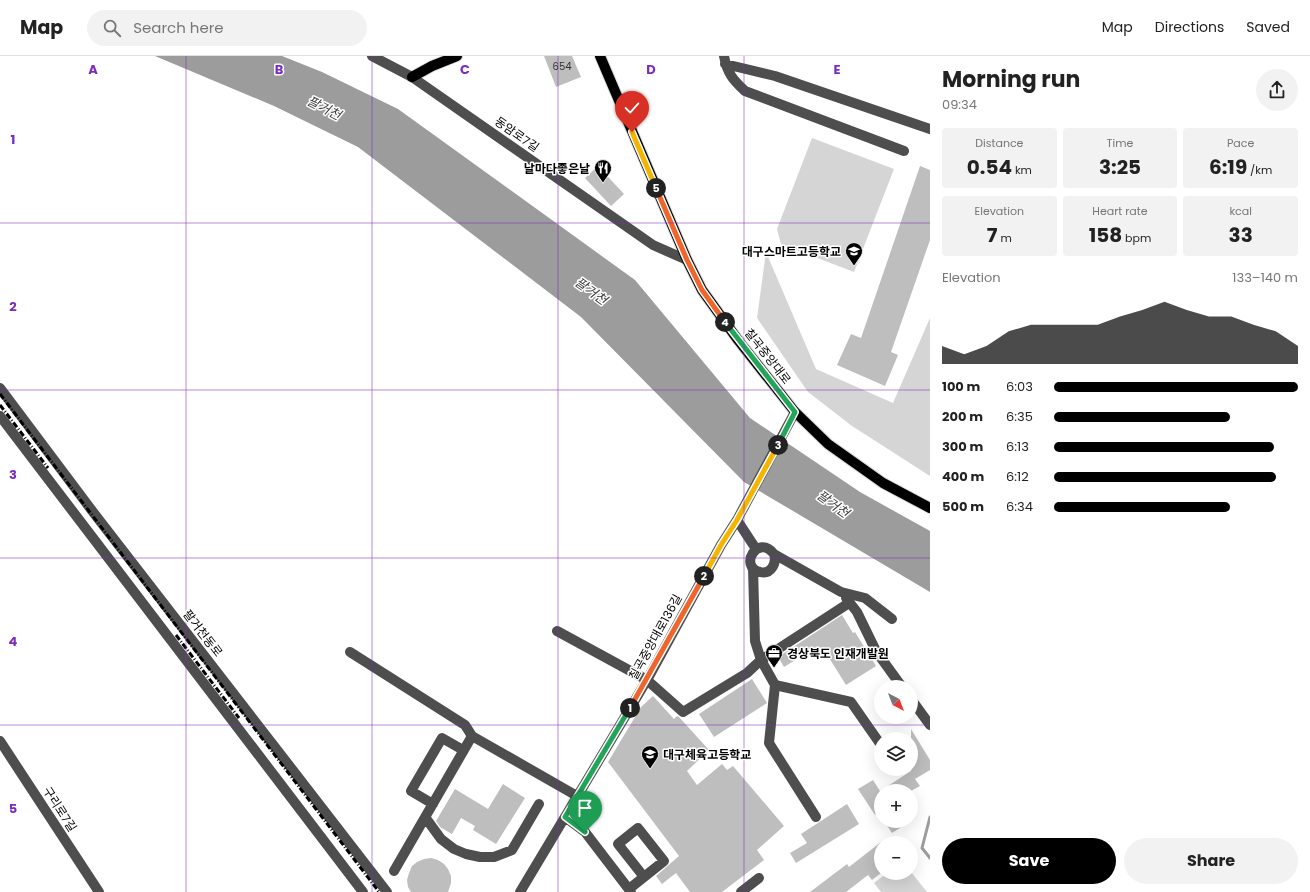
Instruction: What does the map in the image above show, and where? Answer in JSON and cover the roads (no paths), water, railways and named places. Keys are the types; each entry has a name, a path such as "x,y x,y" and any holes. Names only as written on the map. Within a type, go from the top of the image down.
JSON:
{"main road":[{"path":"412,77 432,66 457,56"},
{"name":"칠곡중앙대로","path":"600,56 687,260 702,290 738,340 795,412 828,444 882,483 930,508"}],"street":[{"name":"동암로7길","path":"372,56 412,77 653,245 687,260"},
{"path":"724,60 930,129"},
{"path":"724,60 730,76 745,91 904,151"},
{"name":"팔거천동로","path":"0,388 93,512 387,892"},
{"name":"칠곡중앙대로136길","path":"520,892 647,680 721,545 737,520 795,412"},
{"path":"0,416 363,892"},
{"path":"737,520 756,549"},
{"path":"816,817 769,743 775,685 761,660 755,641 753,568 750,560 753,552 756,549 764,548 771,551 841,592 865,598 892,619"},
{"path":"753,568 760,572 768,571 774,566 774,554"},
{"path":"841,592 857,612 876,651 897,680"},
{"path":"557,631 647,680 683,712 747,673 761,660 849,603"},
{"path":"350,652 465,725 472,736 577,796"},
{"path":"775,685 851,702 874,735"},
{"path":"918,709 930,725"},
{"path":"394,871 472,736"},
{"path":"433,804 411,791 442,738 464,750"},
{"name":"구리로7길","path":"0,741 99,892"},
{"path":"425,817 441,839 454,849 466,854 480,857 494,857 512,850 539,804"},
{"path":"565,817 585,832 630,890 664,861 638,828 618,844 644,877"},
{"path":"741,892 759,878"}],"water":[{"name":"팔거천","path":"155,56 282,56 322,72 398,109 635,280 750,418 860,492 930,531 930,592 744,482 581,317 358,147 274,106"}],"waterway":[{"path":"930,817 922,848 930,858"}],"railway":[{"path":"0,394 379,892"},
{"path":"0,405 48,468"},
{"path":"176,635 239,718"}],"place":[{"name":"날마다좋은날","path":"603,183"},
{"name":"대구스마트고등학교","path":"854,266"},
{"name":"경상북도 인재개발원","path":"774,668"},
{"name":"대구체육고등학교","path":"650,769"}]}
